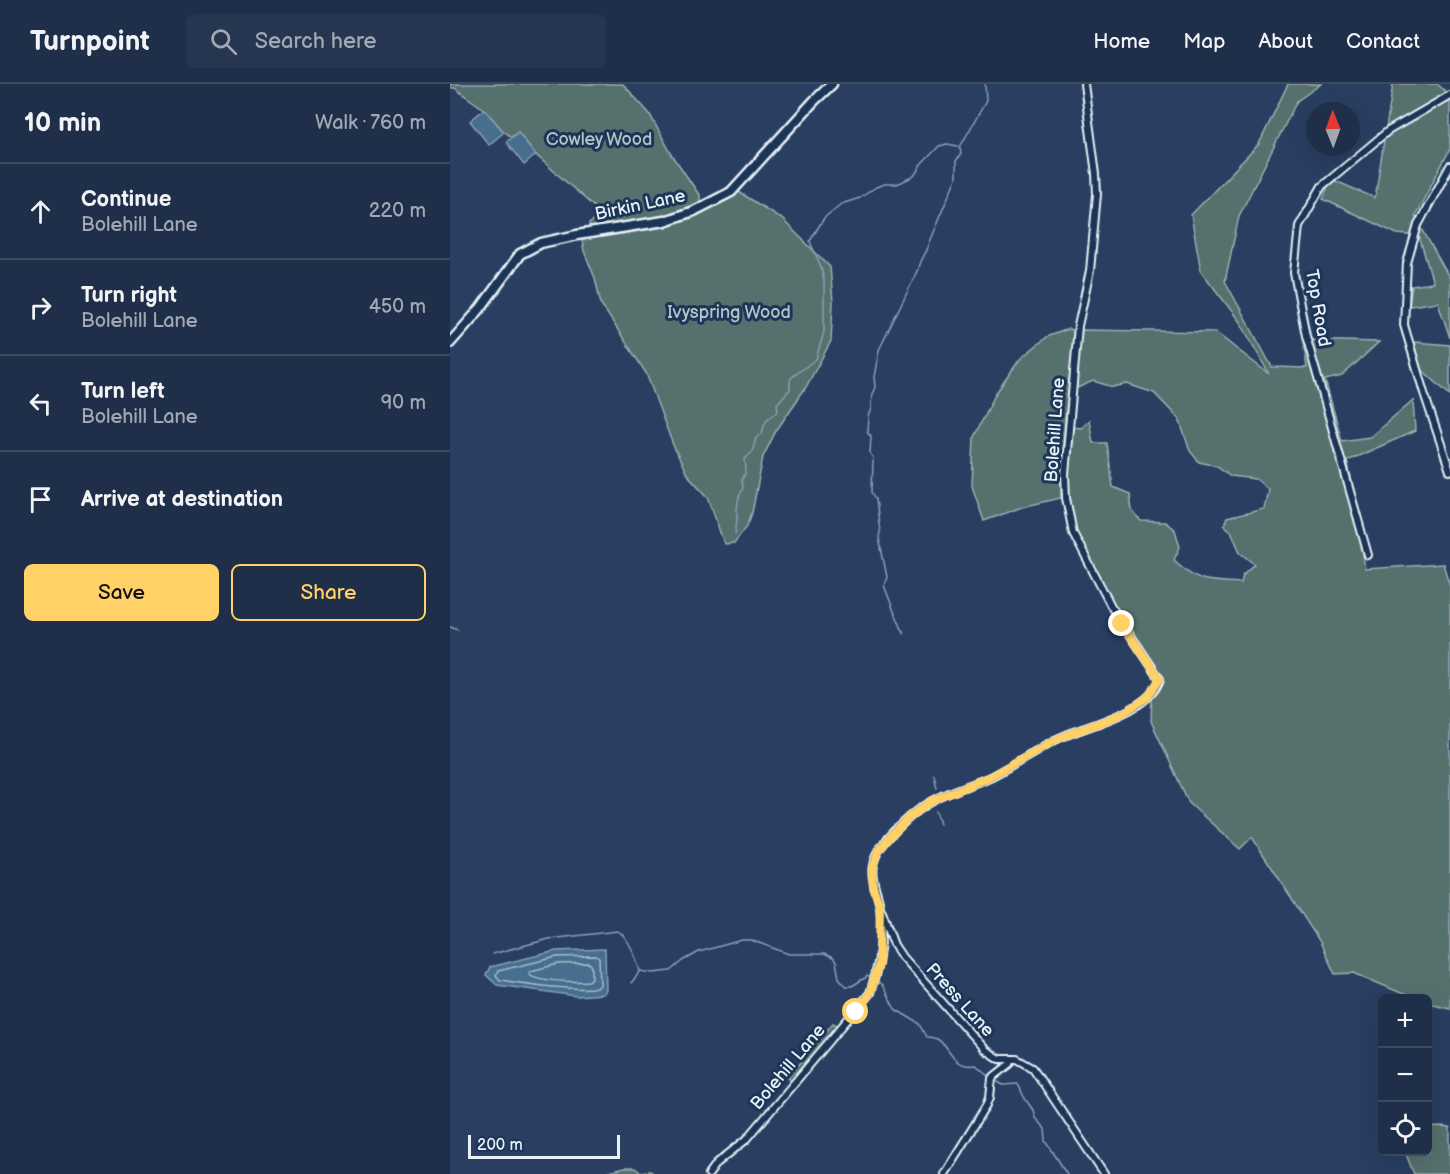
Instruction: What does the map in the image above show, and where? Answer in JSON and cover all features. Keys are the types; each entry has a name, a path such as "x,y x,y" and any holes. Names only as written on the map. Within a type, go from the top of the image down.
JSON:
{"street":[{"name":"Birkin Lane","path":"450,343 480,309 520,254 541,243 664,220 694,211 731,192 832,84"},
{"name":"Bolehill Lane","path":"709,1174 717,1163 747,1139 766,1118 870,993 875,980 880,939 880,906 872,880 872,869 878,852 889,838 910,817 932,801 991,776 1057,739 1122,714 1148,697 1160,679 1092,574 1073,533 1066,498 1065,474 1078,326 1090,271 1096,194 1093,143 1084,84"},
{"name":"Top Road","path":"1368,555 1306,336 1294,273 1299,226 1322,186 1388,131 1450,95"},
{"path":"1450,166 1418,225 1407,263 1404,325 1450,471"},
{"name":"Press Lane","path":"880,906 894,945 902,957 985,1050 999,1059 1017,1059 1033,1068 1104,1174"},
{"path":"944,1174 989,1101 992,1078 1010,1064 1011,1060"}],"green space":[{"name":"Cowley Wood","path":"450,84 623,84 649,113 671,153 700,196 700,202 659,218 590,228 589,224 602,214 536,155 518,132 511,137 487,112 455,88 450,88"},
{"path":"1288,84 1321,84 1297,101 1239,216 1225,281 1272,367 1307,368 1303,340 1379,342 1342,376 1325,380 1342,441 1370,437 1413,400 1415,431 1347,461 1355,495 1365,569 1443,564 1450,586 1450,1008 1432,1004 1432,994 1404,994 1354,973 1335,974 1320,942 1252,837 1240,849 1189,803 1151,721 1152,695 1162,675 1113,605 1074,532 1069,505 1072,427 1081,428 1089,420 1093,443 1107,443 1113,487 1130,494 1132,511 1141,521 1165,522 1175,530 1180,547 1174,560 1191,574 1205,580 1241,583 1243,575 1255,564 1240,552 1231,531 1224,525 1227,518 1264,509 1268,489 1256,479 1231,476 1217,466 1199,462 1190,451 1179,419 1154,393 1127,384 1113,387 1093,381 1075,389 1080,330 1215,332 1269,374 1240,322 1201,271 1191,215 1259,144"},
{"path":"1393,84 1437,84 1450,95 1450,149 1415,216 1450,279 1450,338 1438,302 1409,306 1412,286 1433,283 1419,236 1397,234 1323,199 1331,179 1375,198"},
{"name":"Ivyspring Wood","path":"739,192 782,219 830,267 833,302 831,341 806,387 776,431 763,457 752,513 747,526 734,543 724,544 708,497 687,474 673,445 646,373 601,304 582,240 665,227"},
{"path":"1068,329 1074,330 1061,464 1061,498 1022,507 984,521 972,486 974,437 996,393 1020,359 1047,337"},
{"path":"1414,342 1450,345 1450,395 1420,368"},
{"path":"833,1023 839,1026 808,1065 792,1081 788,1078"},
{"path":"1432,1128 1450,1128 1450,1174 1414,1174 1407,1156 1432,1156"},
{"path":"624,1168 635,1168 641,1173 650,1171 655,1174 601,1174"}],"water":[{"path":"484,109 504,132 489,145 470,121"},
{"path":"518,132 536,155 524,165 506,142"},
{"path":"605,949 606,990 603,994 577,996 497,985 486,975 490,967 556,951"}],"waterway":[{"path":"895,614 884,585 887,577 879,538 876,499 872,492 873,459 870,453 871,436 867,431 875,387 874,377 879,350 927,249 956,178 956,161 961,154 960,147 986,101 985,84"},
{"path":"735,534 738,504 743,488 742,480 746,471 745,459 752,452 756,438 762,434 767,420 778,411 777,404 790,389 792,377 816,359 824,332 824,281 810,241 824,218 841,204 860,198 876,187 897,184 914,176 939,146 947,144 958,146"},
{"path":"896,615 904,634"},
{"path":"450,627 458,630"},
{"path":"934,775 937,788"},
{"path":"936,812 940,824"},
{"path":"492,954 549,939 618,931 629,943 640,971"},
{"path":"640,971 653,973 671,971 699,952 742,940 751,940 789,954 824,954 833,958 839,978 846,986 852,986 868,976 871,978"},
{"path":"631,983 640,972"},
{"path":"875,980 882,985 895,1009 920,1024 927,1037 937,1039 942,1043 956,1061 961,1064 976,1065 989,1076"},
{"path":"993,1079 1003,1085 1018,1084 1035,1118 1045,1129 1046,1141 1067,1174"}],"route":[{"path":"856,1012 870,993 879,964 880,906 872,880 872,869 878,852 910,817 932,801 991,776 1057,739 1122,714 1148,697 1160,679 1122,624"}]}
